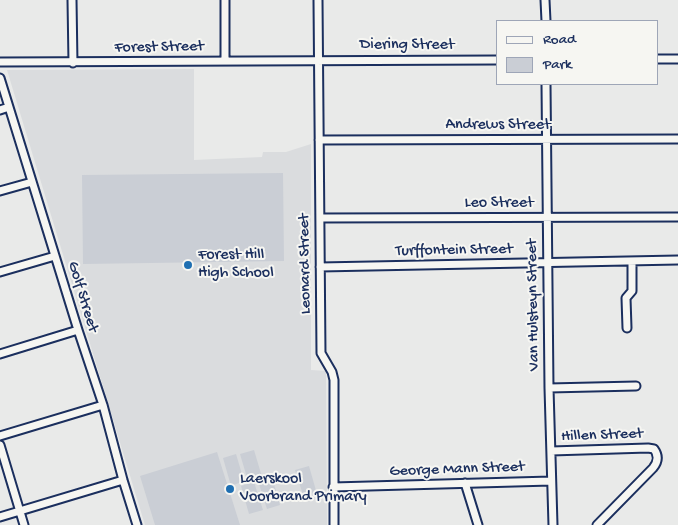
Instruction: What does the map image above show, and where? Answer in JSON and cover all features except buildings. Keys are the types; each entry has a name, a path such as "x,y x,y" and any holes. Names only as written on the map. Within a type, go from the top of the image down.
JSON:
{"street":[{"path":"72,0 73,63"},
{"path":"225,0 225,61"},
{"name":"Leonard Street","path":"318,0 321,353 332,372 334,380 334,525"},
{"path":"545,0 546,20"},
{"path":"658,59 678,59"},
{"name":"Diering Street","path":"318,61 496,60"},
{"name":"Forest Street","path":"0,62 318,61"},
{"name":"Golf Street","path":"0,78 78,330 104,405 123,480 137,525"},
{"name":"Van Hulsteyn Street","path":"546,85 547,263 553,525"},
{"path":"0,110 9,107"},
{"name":"Andrews Street","path":"319,140 678,138"},
{"path":"0,191 32,182"},
{"name":"Leo Street","path":"320,218 678,217"},
{"path":"0,272 55,256"},
{"name":"Turffontein Street","path":"320,267 678,260"},
{"path":"627,328 626,298 632,292 632,261"},
{"path":"0,354 78,330"},
{"path":"549,388 636,386"},
{"path":"0,436 104,405"},
{"path":"0,445 24,525"},
{"name":"Hillen Street","path":"551,451 654,449 658,458 654,468 597,525"},
{"path":"0,517 123,480"},
{"name":"George Mann Street","path":"333,487 551,481"},
{"path":"465,483 478,525"}],"shaded area":[{"name":"Forest Hill High School","path":"194,69 194,160 262,157 263,152 286,152 311,144 311,370 326,371 327,525 145,525 7,70"}],"green space":[{"path":"283,173 284,261 83,264 82,175"},
{"path":"254,450 262,477 248,481 240,454"},
{"path":"217,452 240,525 155,525 140,476"},
{"path":"236,454 244,481 231,486 223,458"},
{"path":"309,466 317,494 304,498 295,470"},
{"path":"272,477 280,505 267,509 258,481"},
{"path":"254,482 263,510 249,514 241,486"}],"place":[{"name":"Forest Hill High School","path":"188,265"},
{"name":"Laerskool Voorbrand Primary","path":"230,489"}]}
